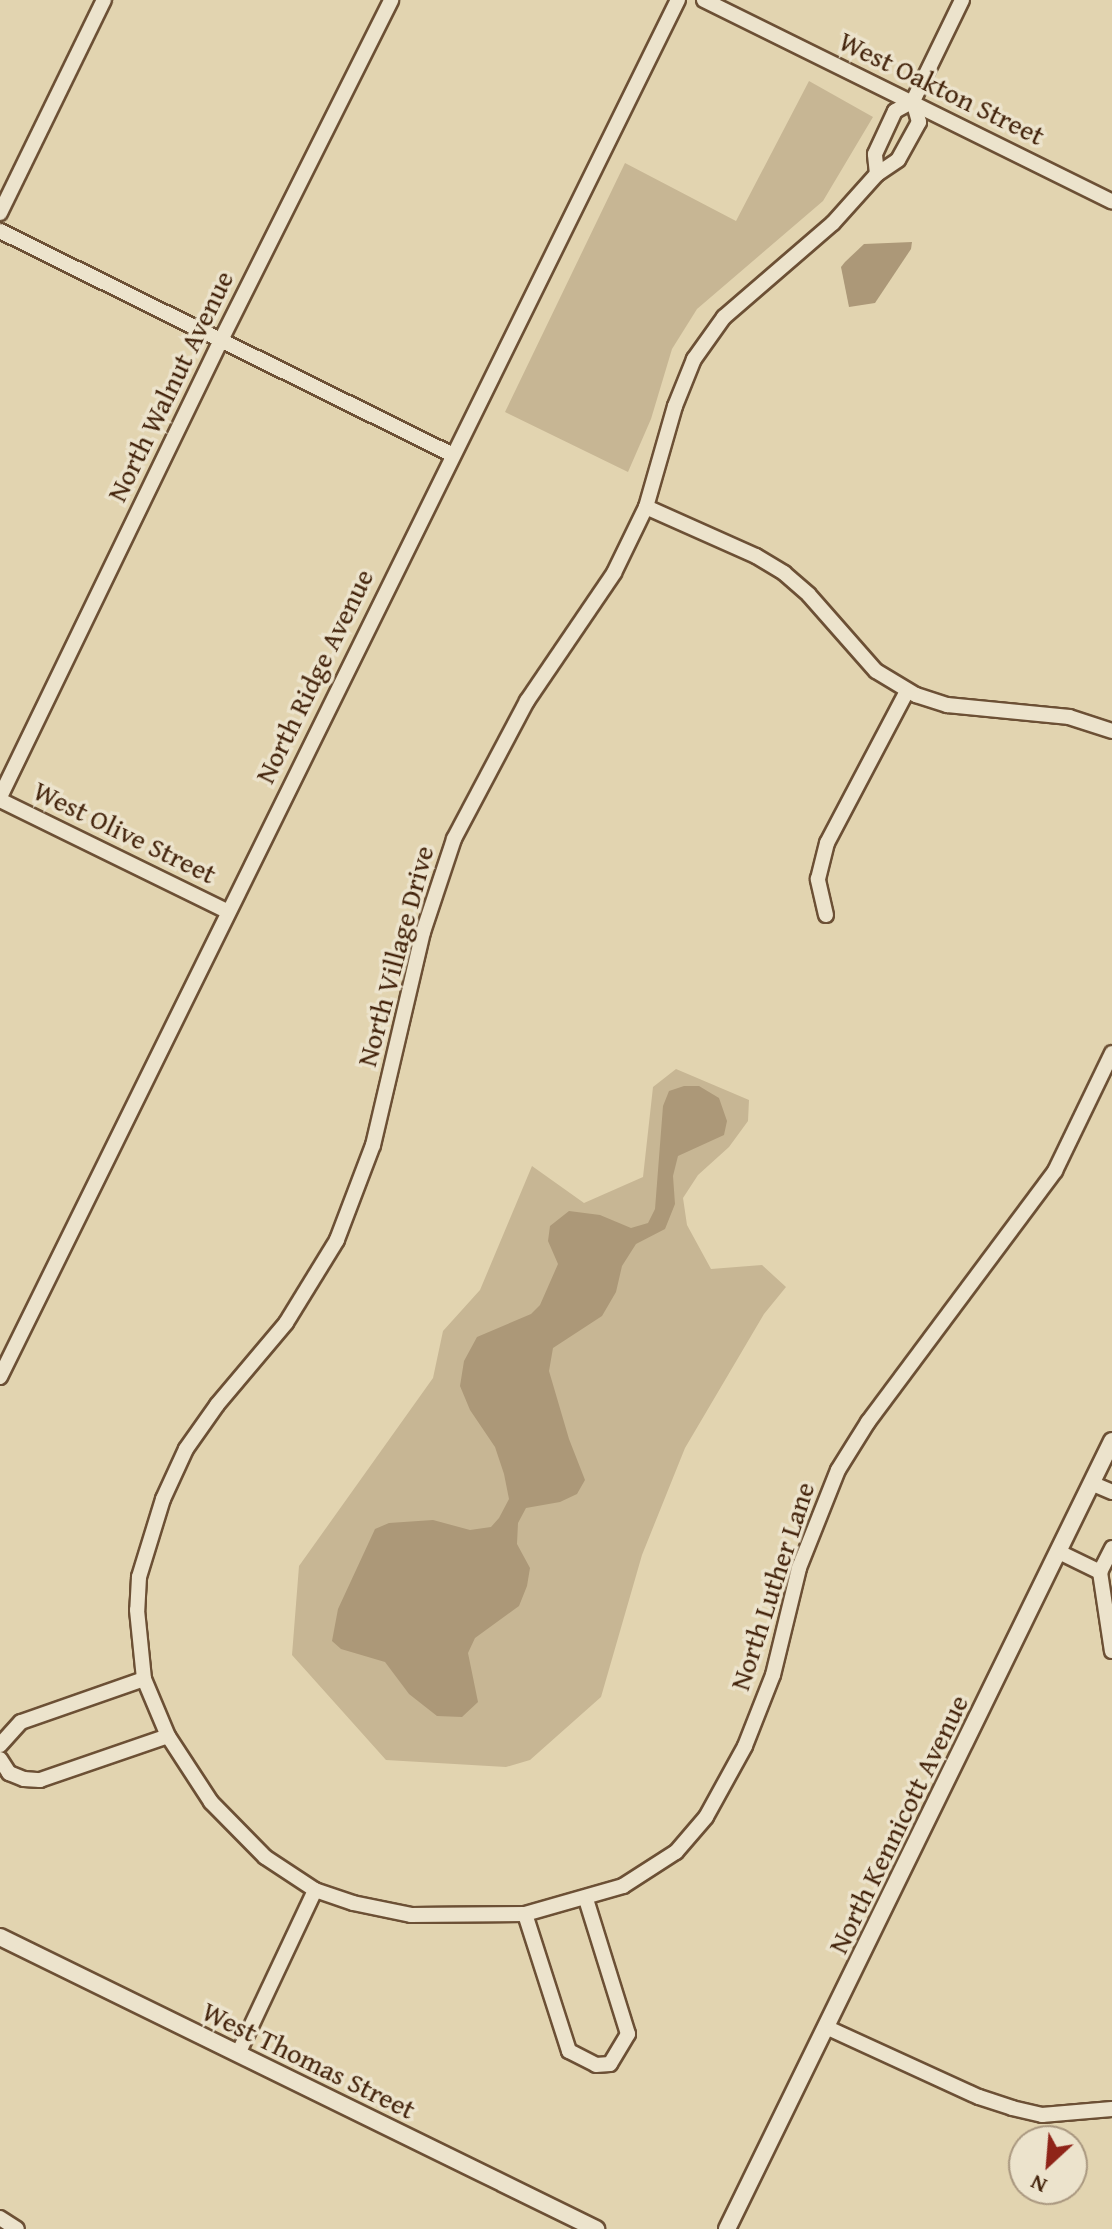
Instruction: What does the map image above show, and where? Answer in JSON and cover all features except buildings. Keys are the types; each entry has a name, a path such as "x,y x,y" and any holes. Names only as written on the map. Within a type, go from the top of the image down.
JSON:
{"street":[{"path":"0,213 104,0"},
{"name":"North Walnut Avenue","path":"0,798 222,338 391,0"},
{"name":"North Ridge Avenue","path":"0,1377 678,0"},
{"name":"West Oakton Street","path":"704,0 1112,202"},
{"path":"877,174 875,154 895,111 913,101 962,0"},
{"name":"North Village Drive","path":"315,1890 265,1857 237,1831 211,1802 168,1736 144,1679 137,1610 139,1577 154,1523 172,1476 217,1405 286,1323 337,1240 373,1145 423,932 454,839 527,701 594,606 646,507 684,379 706,338 724,317 833,223 877,174 898,160 919,122 913,101"},
{"path":"0,231 222,338 453,455"},
{"path":"646,507 756,556 784,573 809,595 876,671 907,691 947,705 1069,717 1112,731"},
{"path":"826,915 818,879 827,843 907,691"},
{"name":"West Olive Street","path":"0,798 227,911"},
{"name":"North Luther Lane","path":"315,1890 353,1903 411,1915 525,1914 623,1886 676,1852 706,1817 725,1786 769,1687 799,1568 838,1470 868,1422 1046,1184 1087,1110 1112,1053"},
{"name":"North Kennicott Avenue","path":"727,2229 828,2028 1112,1441"},
{"path":"1091,1483 1112,1492"},
{"path":"1112,1548 1100,1572 1112,1651"},
{"path":"1059,1552 1100,1572"},
{"path":"0,1745 21,1722 144,1679"},
{"path":"0,1759 9,1773 24,1779 40,1780 168,1736"},
{"path":"238,2054 315,1890"},
{"path":"525,1914 569,2051 596,2065 610,2064 623,2047 628,2034 586,1899"},
{"name":"West Thomas Street","path":"1,1940 596,2229"},
{"path":"828,2028 979,2097 1012,2108 1042,2115 1112,2109"},
{"path":"0,2218 17,2229"}],"shaded area":[{"path":"809,81 873,117 823,201 697,309 672,349 651,419 628,472 505,412 625,163 736,221"},
{"path":"912,242 911,249 875,303 849,307 841,267 845,262 864,244"},
{"path":"676,1069 749,1100 748,1121 729,1147 698,1175 683,1198 687,1225 711,1269 762,1265 786,1287 764,1314 685,1448 642,1555 601,1697 530,1760 506,1767 386,1760 292,1655 299,1566 433,1378 443,1331 480,1290 532,1166 584,1203 643,1177 653,1087"},
{"path":"684,1086 699,1086 719,1098 727,1121 724,1135 678,1156 673,1176 675,1204 665,1229 636,1244 622,1266 616,1292 602,1316 553,1348 549,1371 585,1480 577,1494 560,1502 526,1508 518,1523 517,1544 530,1568 519,1606 475,1638 468,1653 478,1702 462,1717 437,1716 409,1694 385,1662 341,1649 332,1641 338,1609 375,1529 389,1523 433,1520 470,1530 491,1527 499,1518 509,1499 504,1474 495,1447 470,1410 460,1386 464,1361 477,1337 531,1314 540,1305 558,1264 548,1241 550,1226 569,1211 600,1215 631,1228 648,1223 655,1209 663,1106 669,1091"}]}
